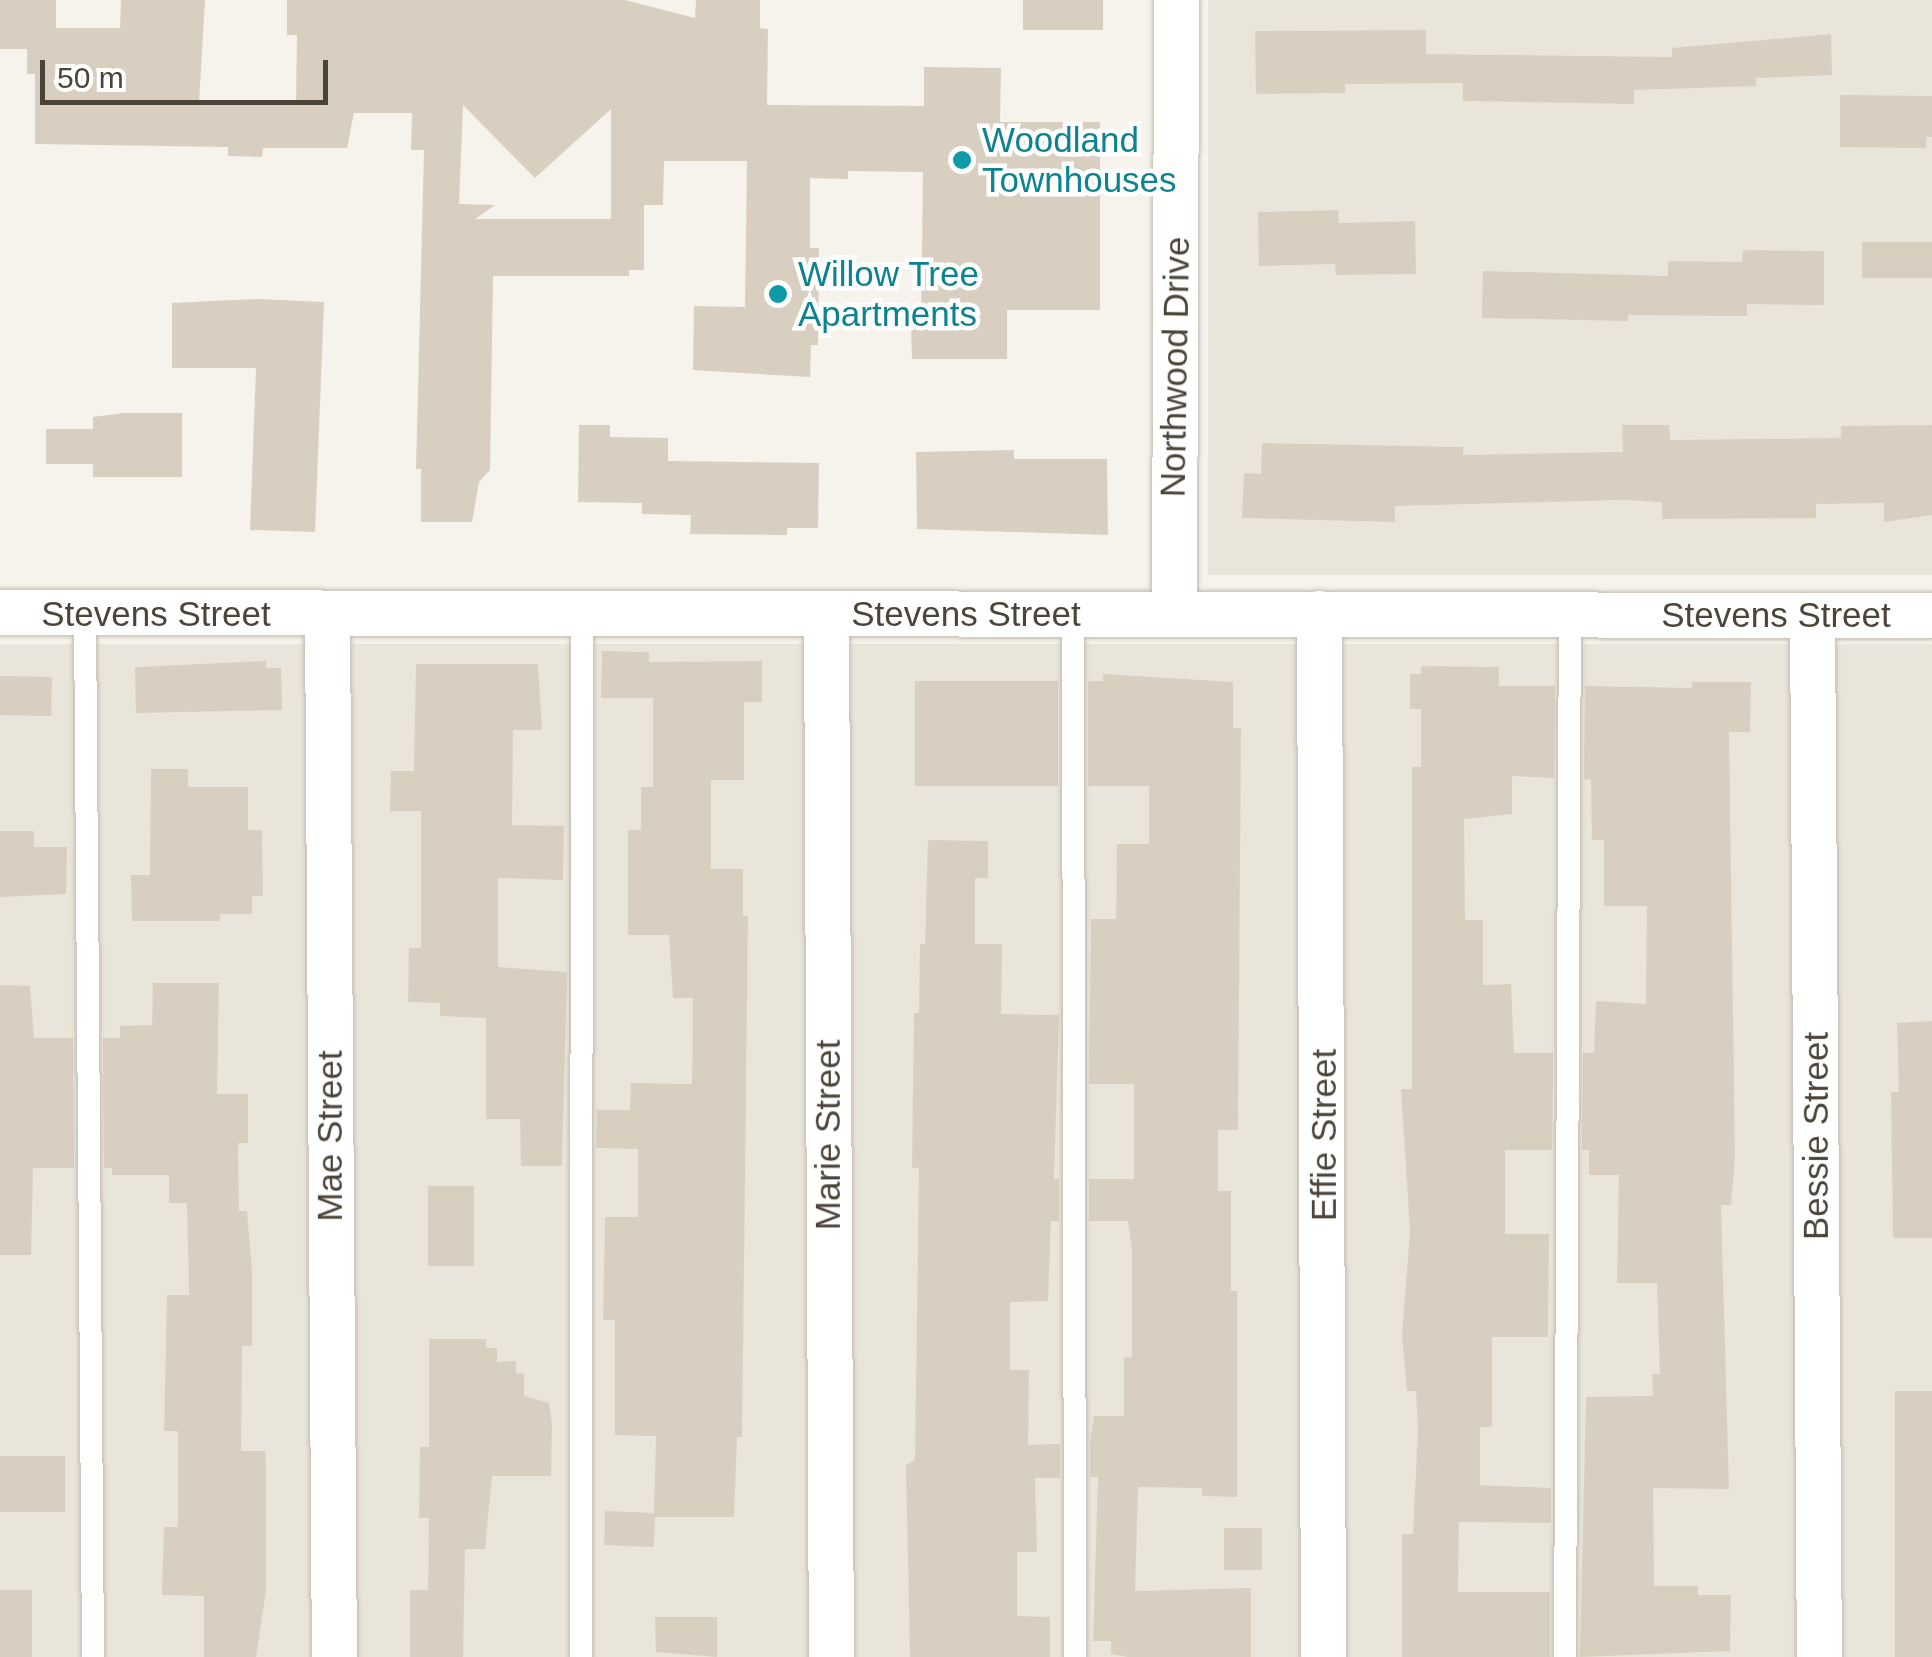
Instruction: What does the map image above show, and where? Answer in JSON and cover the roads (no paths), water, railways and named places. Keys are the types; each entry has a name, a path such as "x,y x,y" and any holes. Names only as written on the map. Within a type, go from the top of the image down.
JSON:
{"street":[{"name":"Northwood Drive","path":"1174,613 1176,0"},
{"name":"Stevens Street","path":"0,612 1932,615"},
{"name":"Effie Street","path":"1319,613 1324,1657"},
{"name":"Marie Street","path":"826,614 831,1657"},
{"name":"Bessie Street","path":"1812,614 1820,1657"},
{"name":"Mae Street","path":"327,615 334,1657"}],"lane":[{"path":"1072,613 1075,1657"},
{"path":"85,614 93,1657"},
{"path":"582,614 582,1657"},
{"path":"1565,1657 1570,614"}],"place":[{"name":"Woodland Townhouses","path":"962,160"},
{"name":"Willow Tree Apartments","path":"778,294"}]}
